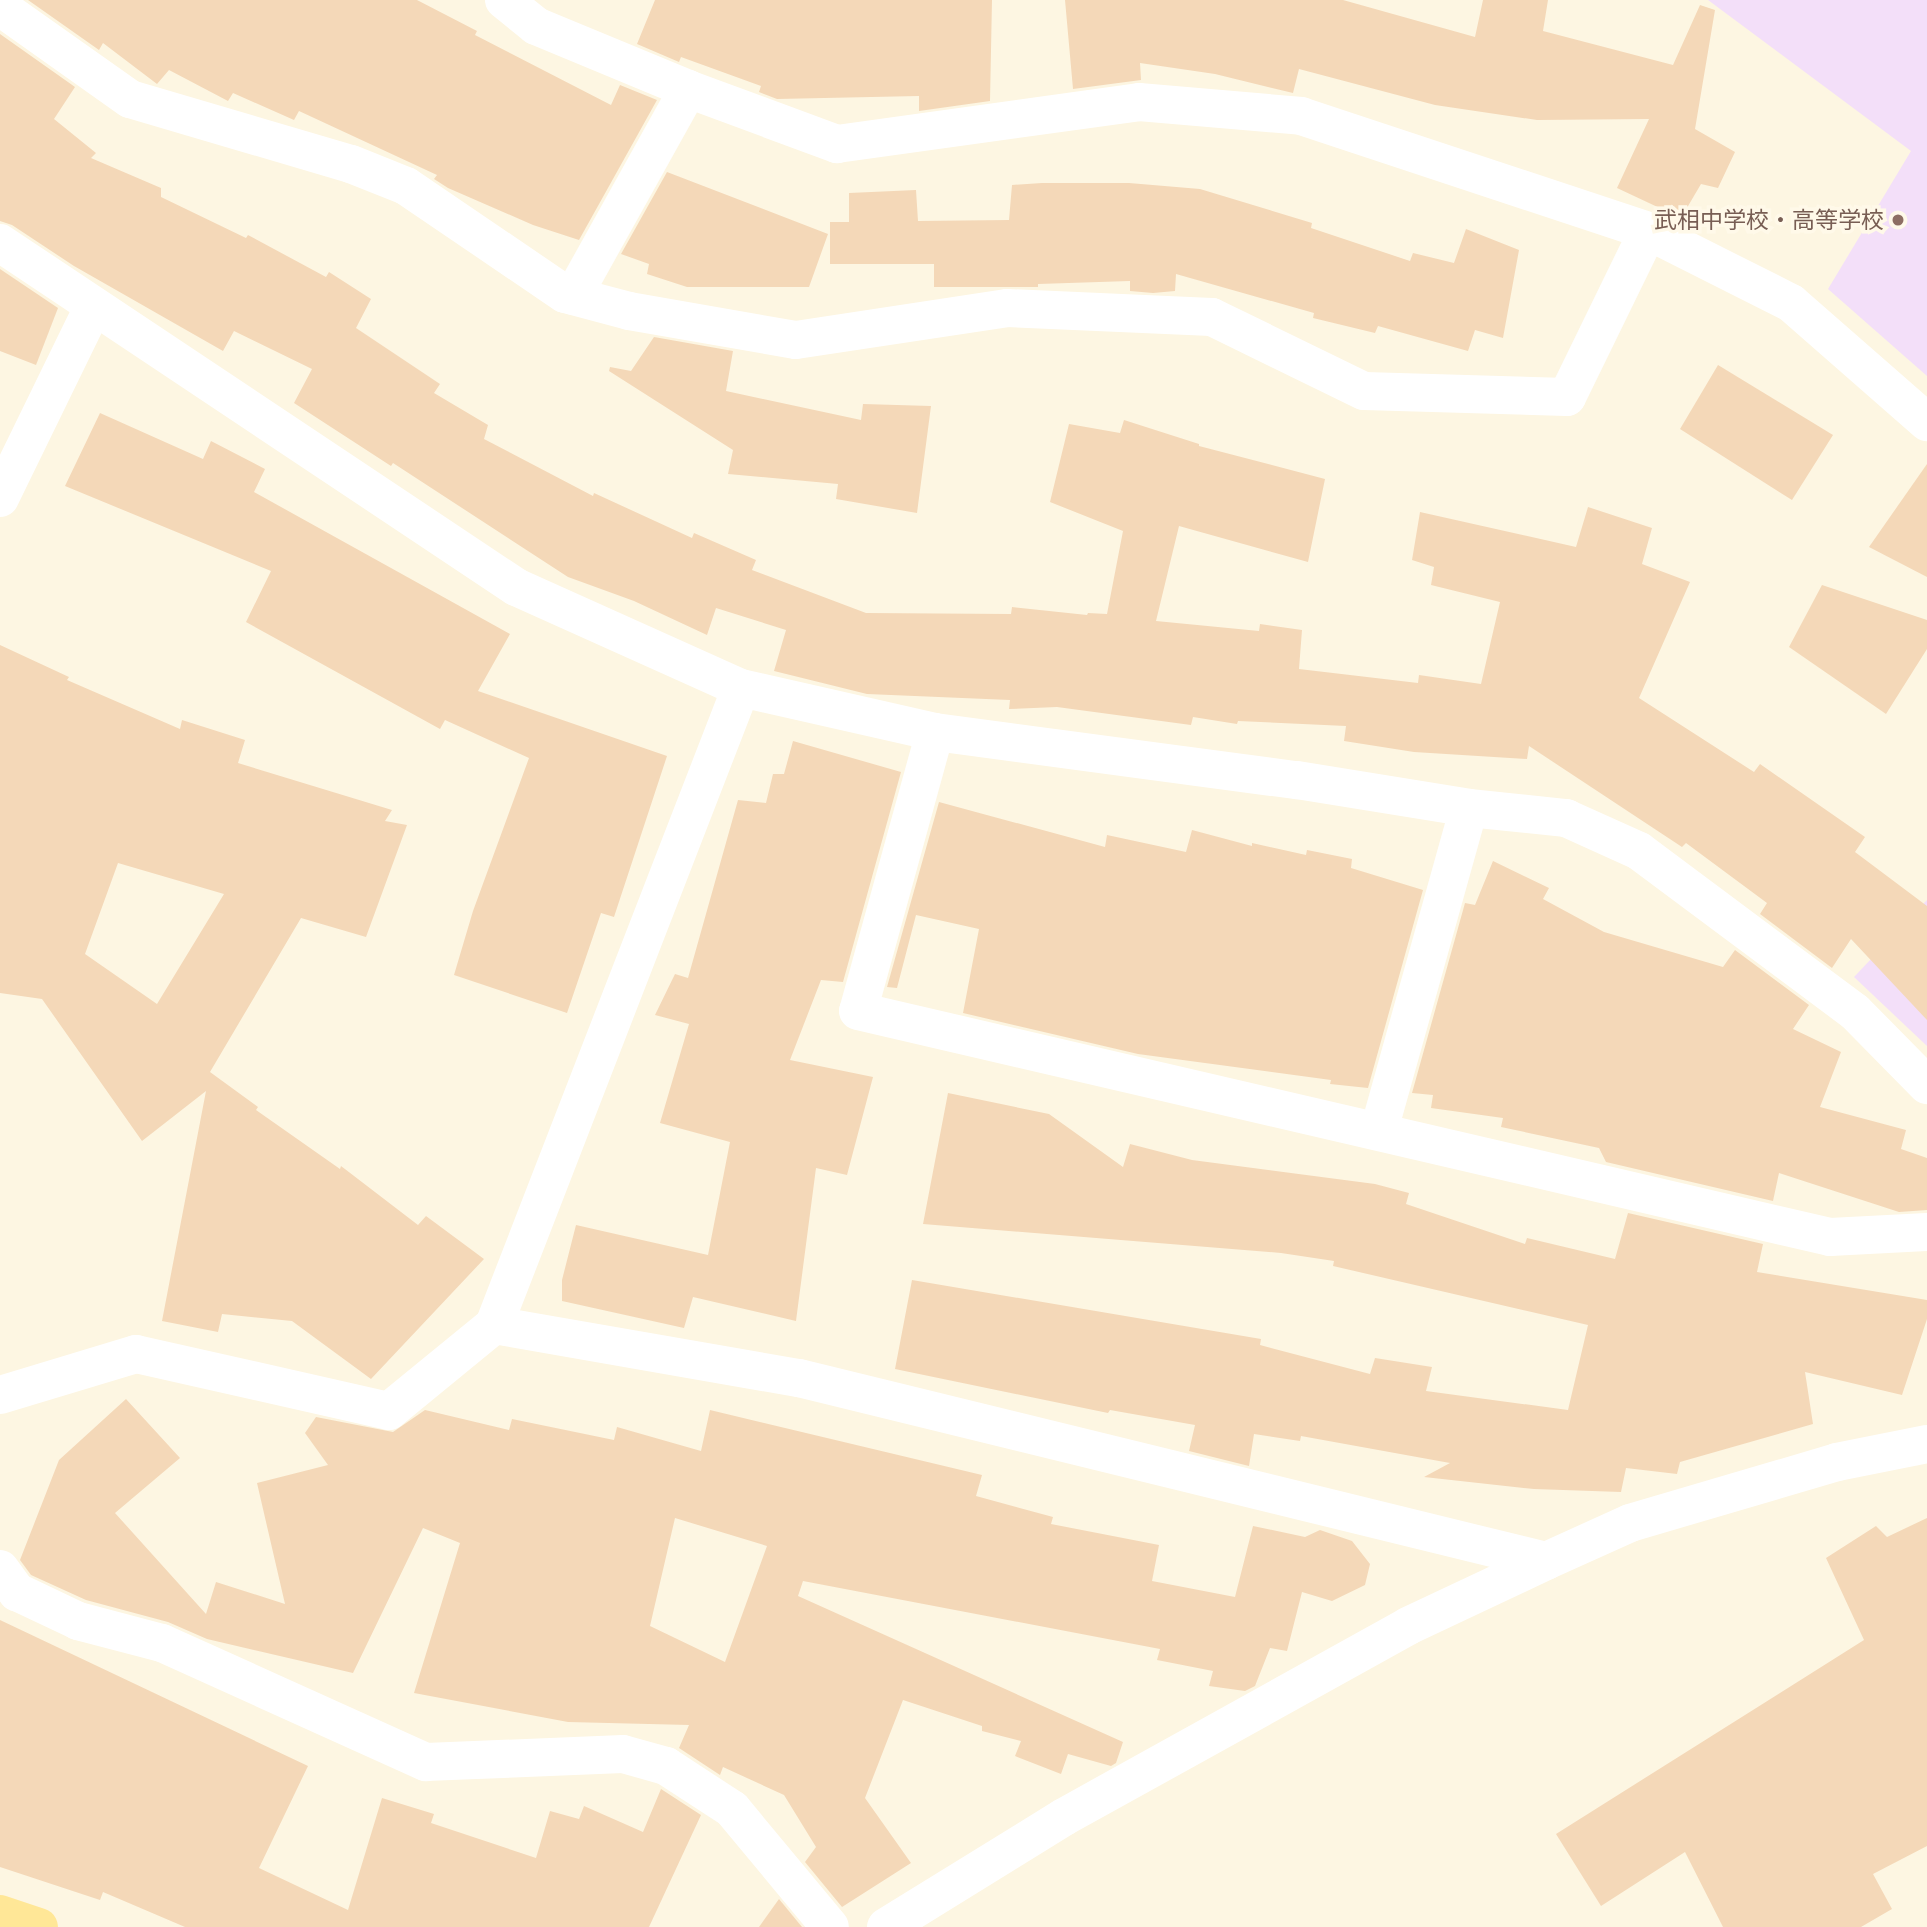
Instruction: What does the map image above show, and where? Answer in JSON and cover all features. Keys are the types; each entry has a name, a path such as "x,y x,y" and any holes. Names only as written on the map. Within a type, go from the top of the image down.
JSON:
{"main road":[{"path":"0,1914 39,1927"}],"street":[{"path":"504,0 536,26 688,89 836,144 1139,102 1301,116 1648,231 1791,303 1927,422"},
{"path":"0,7 130,99 351,164 406,186 565,294 629,311 796,340 1007,308 1212,317 1364,391 1567,397 1648,231"},
{"path":"573,296 688,89"},
{"path":"0,243 516,587 741,688 935,732 1297,780 1469,808 1566,818 1639,851 1855,1012 1927,1085"},
{"path":"0,498 93,307"},
{"path":"0,1395 136,1354 389,1411 494,1325 741,688"},
{"path":"935,732 858,1011 1830,1237 1927,1232"},
{"path":"1379,1130 1469,808"},
{"path":"494,1325 799,1378 1546,1561"},
{"path":"886,1927 1063,1817 1384,1639 1546,1561 1630,1523 1837,1462 1927,1444"},
{"path":"0,1569 18,1592 78,1621 162,1643 426,1762 623,1754 666,1766 732,1809 830,1927"}],"shaded area":[{"name":"武相中学校・高等学校","path":"1708,0 1927,0 1927,376 1828,289 1911,151"},
{"path":"1927,900 1927,1046 1854,977"}],"building":[{"path":"28,0 417,0 477,31 475,35 611,105 620,85 657,100 579,240 533,225 448,188 434,179 437,175 299,111 294,120 233,93 228,101 169,70 157,84 103,43 99,50"},
{"path":"655,0 992,0 990,101 919,111 919,96 777,99 759,92 761,86 681,57 679,62 637,44"},
{"path":"1065,0 1343,0 1475,37 1483,0 1548,0 1543,31 1673,65 1700,5 1715,10 1695,129 1735,152 1718,188 1701,184 1681,218 1617,188 1649,119 1537,120 1435,105 1299,69 1293,93 1215,74 1140,63 1141,80 1073,89"},
{"path":"0,34 75,87 54,119 96,153 91,158 161,188 161,197 246,238 248,235 326,277 329,272 371,299 356,328 440,384 434,393 488,425 484,439 593,496 594,493 692,538 694,533 756,560 752,570 866,613 1011,614 1012,607 1087,615 1107,614 1123,531 1050,502 1069,424 1120,433 1124,420 1199,446 1325,479 1308,562 1179,526 1156,621 1259,631 1260,624 1302,630 1299,669 1418,683 1419,675 1481,684 1500,602 1431,585 1434,567 1412,560 1420,512 1576,547 1588,507 1652,528 1642,564 1690,582 1639,698 1754,772 1760,764 1865,837 1855,852 1927,906 1927,1020 1851,939 1832,968 1760,914 1767,903 1686,843 1682,847 1529,746 1527,759 1414,752 1344,741 1346,726 1238,721 1237,724 1193,717 1191,725 1057,707 1009,709 1010,700 867,694 774,671 786,630 716,608 707,635 634,601 568,577 393,463 391,466 294,403 312,369 234,331 223,351 74,266 12,225 0,221"},
{"path":"667,172 828,234 809,287 687,287 647,274 649,264 621,254"},
{"path":"1129,183 1200,189 1312,223 1311,228 1410,261 1413,253 1454,263 1466,229 1519,250 1503,338 1475,330 1468,351 1378,326 1375,333 1313,318 1314,313 1176,274 1175,291 1153,293 1130,291 1130,281 1038,284 1038,287 934,287 934,264 830,264 830,222 849,222 849,193 916,190 918,221 1009,220 1012,185"},
{"path":"0,269 58,308 36,365 0,351"},
{"path":"654,337 733,351 726,391 861,420 863,404 931,406 917,513 836,499 838,484 728,474 733,450 609,371 610,367 631,371"},
{"path":"1718,365 1833,435 1792,500 1680,429"},
{"path":"100,413 203,459 211,441 265,469 254,492 510,634 478,691 667,756 614,917 601,913 567,1013 454,975 473,911 529,758 445,720 440,729 246,622 271,571 65,486"},
{"path":"1927,464 1927,577 1869,547"},
{"path":"1822,585 1927,620 1927,649 1886,714 1789,647"},
{"path":"0,645 69,677 67,680 180,729 182,720 245,740 238,763 392,810 385,821 407,825 366,937 301,918 210,1072 258,1107 256,1110 340,1169 341,1166 418,1225 426,1216 484,1259 371,1379 292,1321 222,1314 218,1332 162,1321 206,1091 142,1141 42,999 0,993","holes":["118,863 224,894 157,1004 85,954"]},
{"path":"793,741 901,772 843,982 821,980 790,1060 873,1077 847,1175 816,1168 796,1321 693,1297 684,1328 562,1301 562,1280 576,1225 708,1255 730,1142 660,1123 689,1024 655,1015 675,974 688,978 738,800 766,803 773,774 784,774"},
{"path":"939,802 1105,847 1107,835 1186,852 1192,830 1252,846 1252,843 1306,855 1307,850 1352,859 1351,868 1423,890 1368,1088 1330,1084 1331,1080 1138,1054 963,1013 979,929 916,915 897,988 887,987"},
{"path":"1493,861 1549,888 1543,899 1604,932 1723,967 1735,950 1809,1005 1793,1029 1841,1052 1820,1107 1906,1130 1901,1149 1927,1158 1927,1210 1899,1212 1779,1173 1773,1201 1606,1162 1599,1148 1501,1127 1503,1118 1431,1108 1433,1095 1412,1093 1465,903 1475,905"},
{"path":"948,1093 1049,1114 1123,1167 1130,1144 1192,1160 1375,1184 1409,1193 1406,1204 1525,1244 1527,1238 1615,1259 1628,1213 1763,1244 1757,1272 1927,1300 1927,1319 1902,1395 1805,1372 1813,1424 1680,1462 1677,1474 1626,1468 1621,1492 1534,1489 1424,1477 1450,1463 1301,1436 1300,1441 1254,1434 1249,1466 1189,1451 1195,1425 1110,1410 1108,1413 895,1369 912,1280 1261,1339 1260,1345 1370,1374 1375,1358 1432,1367 1426,1391 1568,1410 1588,1325 1333,1266 1334,1261 1281,1253 923,1224"},
{"path":"126,1399 180,1458 115,1513 206,1614 216,1582 285,1604 257,1483 328,1465 305,1433 316,1417 393,1432 425,1410 509,1430 512,1419 614,1440 617,1427 701,1451 710,1410 982,1475 976,1496 1053,1517 1051,1524 1159,1545 1152,1581 1235,1597 1253,1526 1305,1537 1320,1530 1352,1541 1370,1564 1365,1585 1332,1601 1302,1592 1287,1651 1270,1648 1255,1686 1245,1691 1209,1686 1213,1671 1157,1660 1160,1649 803,1581 798,1596 1123,1742 1116,1763 1111,1766 1068,1754 1061,1774 1015,1756 1021,1741 982,1731 982,1726 903,1700 865,1798 911,1863 842,1907 805,1862 816,1847 784,1795 723,1767 720,1775 679,1748 689,1725 568,1722 414,1693 460,1543 423,1528 353,1673 207,1639 168,1622 86,1600 31,1575 20,1560 59,1460","holes":["675,1518 767,1546 725,1662 650,1626"]},
{"path":"1927,1518 1927,1846 1873,1874 1892,1909 1861,1927 1723,1927 1685,1852 1601,1906 1556,1834 1864,1640 1826,1558 1876,1526 1887,1537"},
{"path":"0,1620 308,1766 259,1868 348,1910 382,1798 434,1814 431,1823 536,1858 550,1811 579,1819 584,1806 643,1832 661,1789 701,1815 649,1927 185,1927 103,1892 100,1900 0,1867"},
{"path":"779,1899 802,1927 759,1927"}],"place":[{"name":"武相中学校・高等学校","path":"1898,220"}]}
